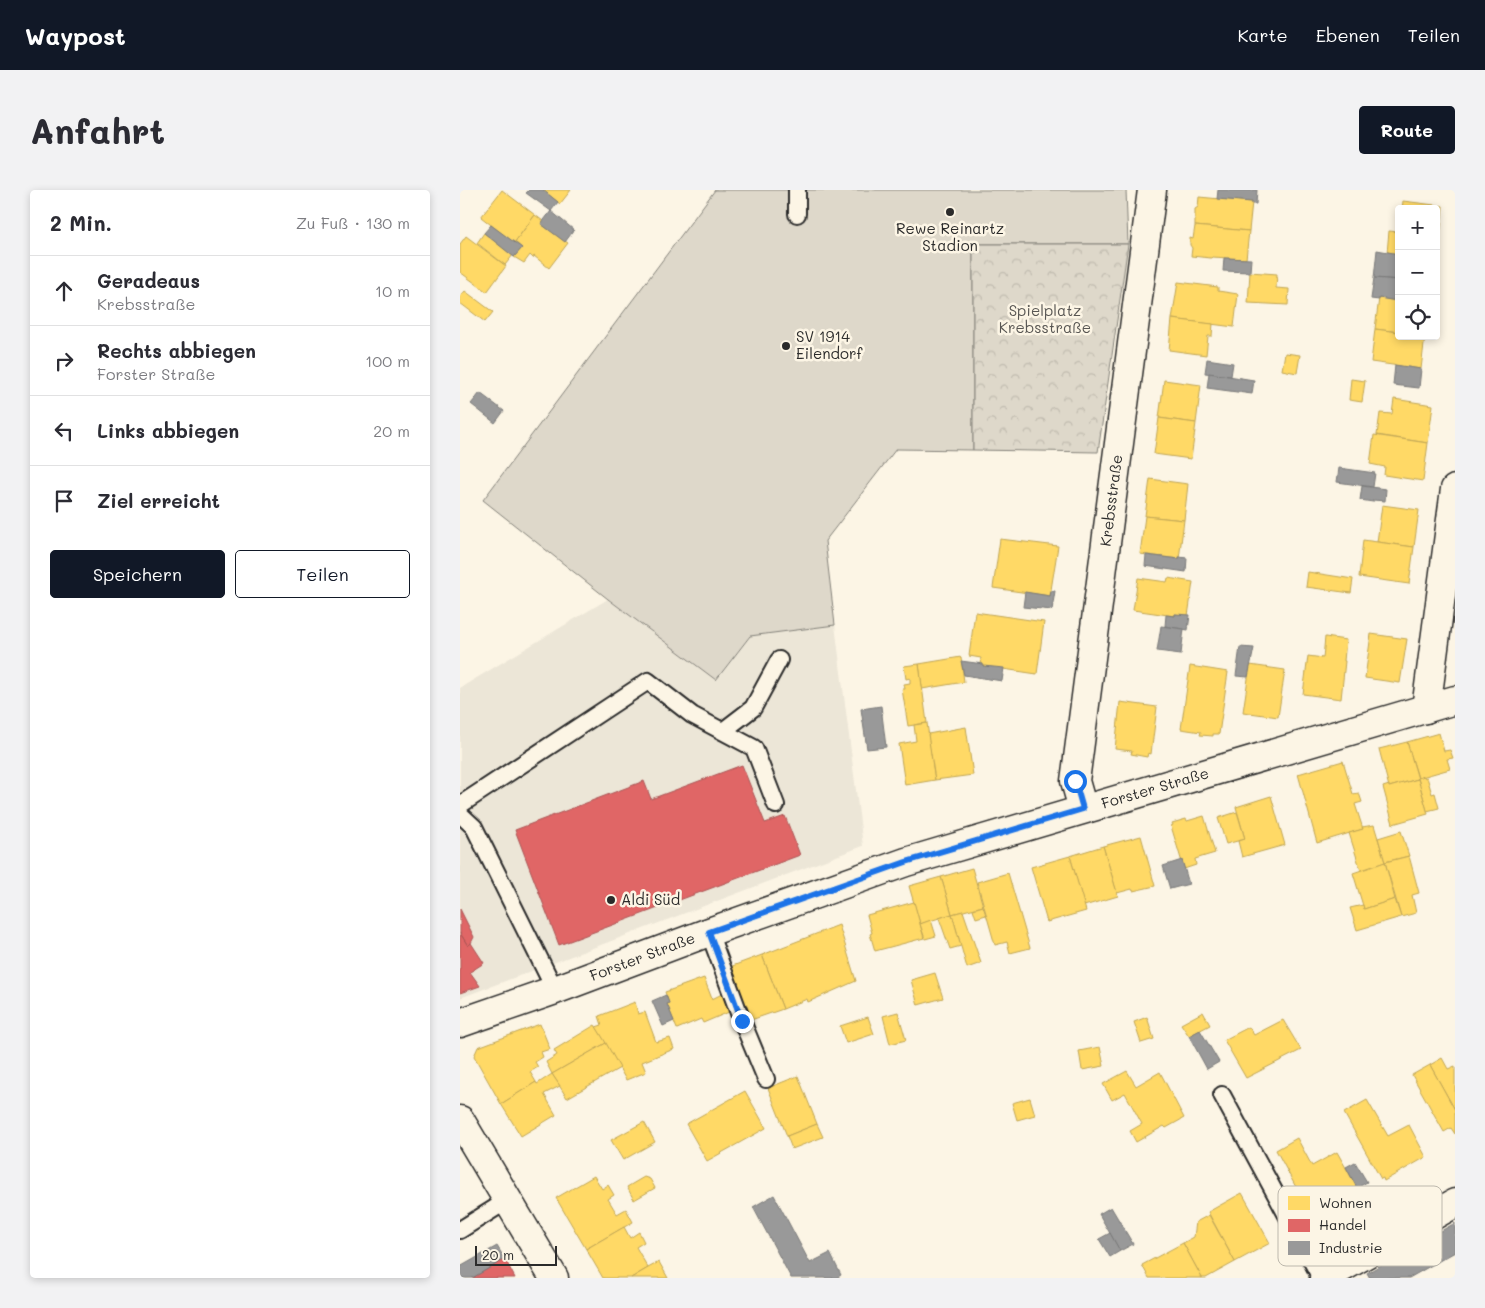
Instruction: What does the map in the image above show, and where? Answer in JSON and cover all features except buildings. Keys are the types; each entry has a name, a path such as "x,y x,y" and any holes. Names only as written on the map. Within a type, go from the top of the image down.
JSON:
{"street":[{"name":"Krebsstraße","path":"1083,809 1075,781 1152,190"},
{"path":"1426,709 1455,489"},
{"name":"Forster Straße","path":"460,1023 906,862 1455,700"},
{"path":"460,1120 554,1278"},
{"path":"1442,1211 1455,1204"},
{"path":"1322,1278 1344,1266"}],"lane":[{"path":"797,190 797,214"},
{"path":"723,731 753,708 778,660"},
{"path":"460,805 648,681 692,715 754,748 776,805"},
{"path":"460,814 474,827 555,990"},
{"path":"709,932 766,1079"},
{"path":"1222,1095 1278,1197"},
{"path":"460,1230 508,1200"},
{"path":"1315,1266 1322,1278"}],"shaded area":[{"path":"608,599 716,680 750,636 835,625 863,846 460,998 460,688"}],"green space":[{"name":"SV 1914 Eilendorf","path":"715,190 1126,190 1128,244 973,244 973,450 896,449 825,541 835,625 750,636 716,680 608,599 483,500"},
{"name":"Spielplatz Krebsstraße","path":"973,244 1128,244 1098,452 973,450"}],"place":[{"name":"Rewe Reinartz Stadion","path":"950,212"},
{"name":"SV 1914 Eilendorf","path":"786,346"},
{"name":"Aldi Süd","path":"611,900"}],"route":[{"path":"742,1021 709,932 906,862 1083,809 1075,781"}]}
